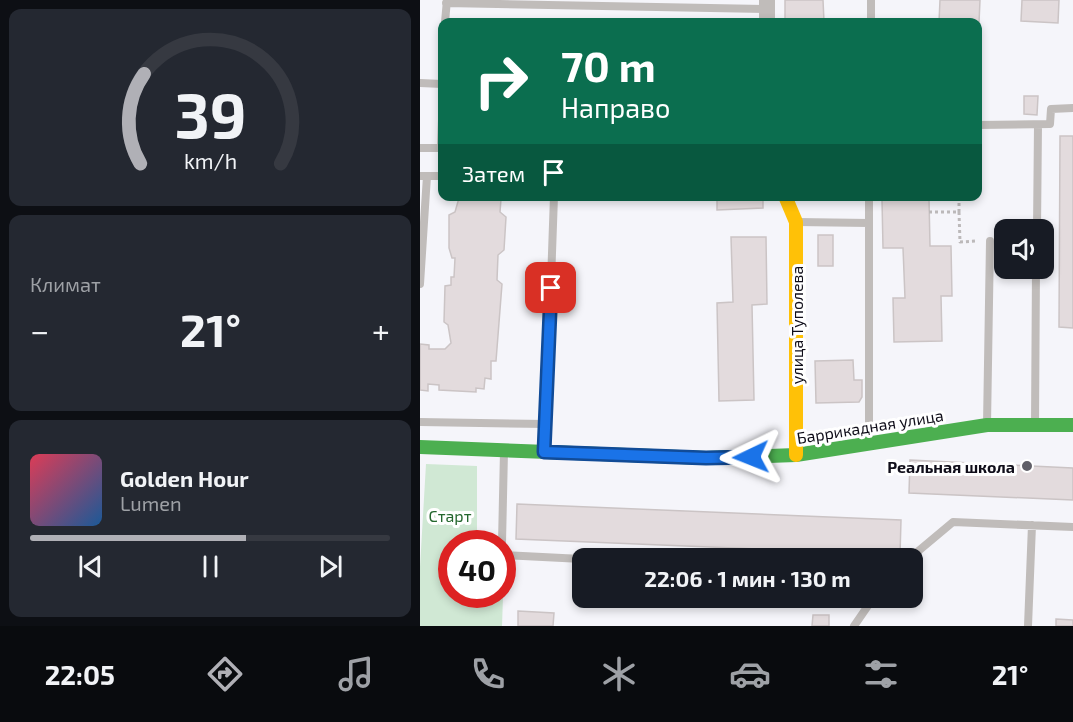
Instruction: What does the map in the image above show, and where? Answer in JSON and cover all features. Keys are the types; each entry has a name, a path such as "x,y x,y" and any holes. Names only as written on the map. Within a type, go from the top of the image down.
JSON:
{"street":[{"name":"улица Туполева","path":"787,201 796,222 796,455"},
{"name":"Баррикадная улица","path":"420,447 706,458 796,455 987,425 1073,425"}],"lane":[{"path":"871,0 871,18"},
{"path":"445,18 447,2 767,11"},
{"path":"420,83 438,84"},
{"path":"982,124 1050,124 1051,108 1073,108"},
{"path":"1037,219 1038,125"},
{"path":"420,148 438,148"},
{"path":"420,284 424,176"},
{"path":"544,452 554,201"},
{"path":"869,201 869,442"},
{"path":"796,222 869,223"},
{"path":"987,425 990,242"},
{"path":"1035,425 1036,279"},
{"path":"420,422 546,424"},
{"path":"502,530 504,450"},
{"path":"922,548 953,522 1073,527"},
{"path":"1028,626 1032,525"},
{"path":"516,556 572,558"},
{"path":"854,626 866,608"}],"path":[{"path":"959,201 960,242 990,242"},
{"path":"929,212 960,212"}],"green space":[{"name":"Старт","path":"426,464 477,466 477,530 438,530 438,608 503,608 502,626 420,626 420,567"}],"building":[{"path":"785,0 823,0 824,18 785,18"},
{"path":"940,0 980,0 979,18 939,18"},
{"path":"1022,0 1059,0 1058,23 1021,21"},
{"path":"1024,96 1038,96 1037,115 1024,114"},
{"path":"1060,136 1073,136 1073,328 1059,327"},
{"path":"458,201 501,201 500,212 506,217 504,250 498,255 497,280 502,284 496,361 491,361 491,379 485,378 484,389 476,388 476,392 439,390 439,385 428,384 428,391 420,390 420,344 429,345 429,349 445,349 451,343 448,325 444,322 445,286 451,285 451,277 454,277 455,258 452,258 449,248 449,215 455,212"},
{"path":"717,201 763,201 763,208 717,210"},
{"path":"882,201 929,201 930,246 951,246 952,296 941,296 942,341 894,342 893,298 905,298 903,248 883,248"},
{"path":"818,235 833,235 833,266 818,266"},
{"path":"731,237 766,237 767,304 752,305 754,400 719,401 717,303 733,302"},
{"path":"853,360 854,380 862,380 862,397 859,402 816,403 815,361"},
{"path":"910,460 1073,468 1073,500 909,493"},
{"path":"517,504 901,520 900,548 732,548 516,539"},
{"path":"518,611 554,613 553,626 518,626"},
{"path":"813,615 829,615 829,626 812,626"},
{"path":"1056,619 1073,620 1073,626 1056,626"}],"traffic: fast":[{"path":"420,447 706,458 796,455 987,425 1073,425"}],"traffic: slow":[{"path":"787,201 796,222 796,455"}],"place":[{"name":"Реальная школа","path":"1027,466"}],"route":[{"path":"551,288 544,452 706,458 751,457"}]}
